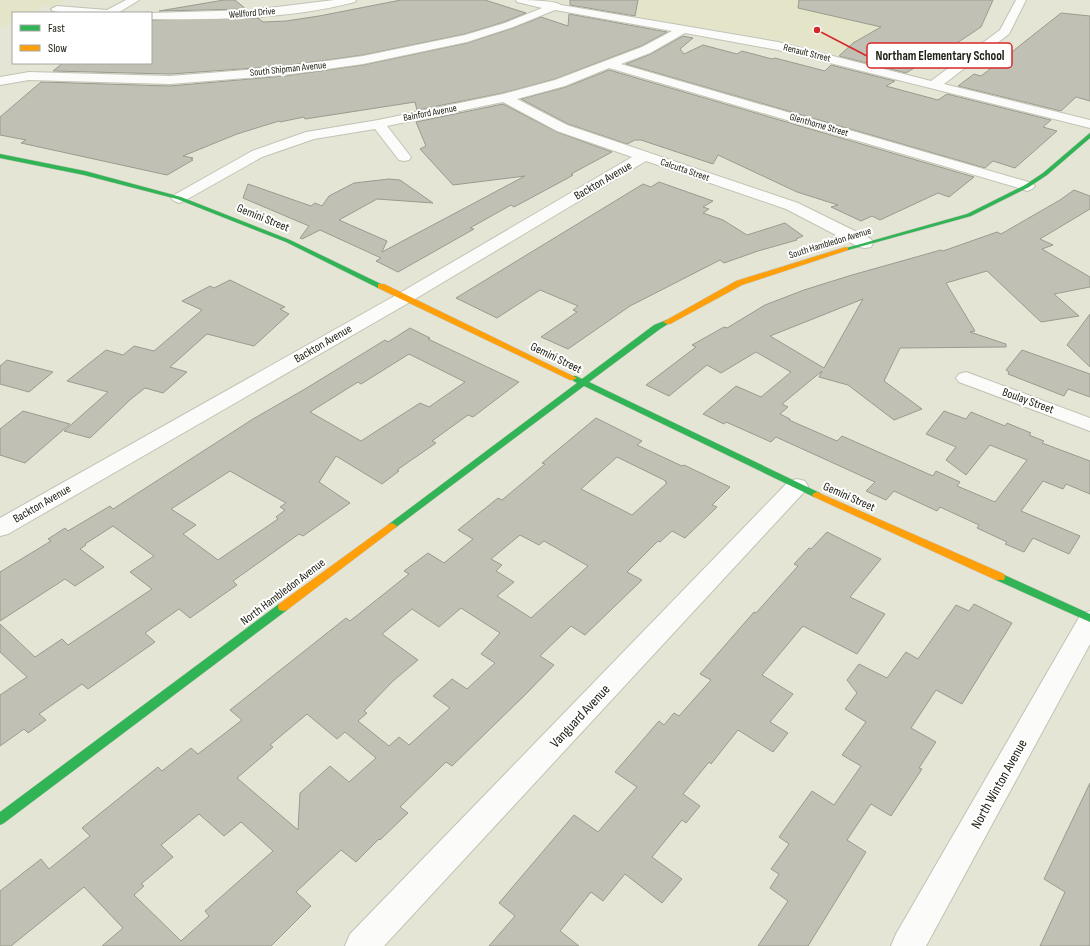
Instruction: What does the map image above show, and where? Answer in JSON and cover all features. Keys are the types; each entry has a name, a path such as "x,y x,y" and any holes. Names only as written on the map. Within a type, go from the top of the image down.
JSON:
{"street":[{"path":"112,12 134,0"},
{"name":"Wellford Drive","path":"152,16 224,16 283,6 351,0"},
{"name":"Renault Street","path":"521,0 778,46 935,84 1090,124"},
{"name":"South Shipman Avenue","path":"0,81 29,76 170,80 284,71 363,60 467,38 510,25 568,0"},
{"path":"935,84 1006,32 1021,0"},
{"path":"57,9 93,12"},
{"name":"Bainford Avenue","path":"179,198 257,154 310,135 378,124 505,98 560,83 611,65 646,50 684,30"},
{"name":"Glenthorne Street","path":"611,65 1027,186"},
{"path":"164,92 170,80"},
{"name":"Calcutta Street","path":"505,98 562,128 792,206 865,243"},
{"path":"378,124 404,157"},
{"name":"South Hambledon Avenue","path":"581,384 657,327 739,283 865,243 969,215 1027,186 1045,174 1090,135"},
{"name":"Gemini Street","path":"0,156 84,173 179,198 288,241 581,384 797,486 1090,618"},
{"name":"Backton Avenue","path":"0,528 404,298 644,156"},
{"name":"Boulay Street","path":"966,378 1090,425"},
{"name":"North Hambledon Avenue","path":"0,819 581,384"},
{"name":"Vanguard Avenue","path":"362,946 797,486"},
{"name":"North Winton Avenue","path":"908,946 1090,621"}],"shaded area":[{"path":"0,0 66,0 53,7 43,6 30,12 12,12 12,21 0,27"},
{"path":"579,0 949,0 864,61 780,40 570,6"}],"building":[{"path":"224,0 235,0 246,9 159,11"},
{"path":"401,0 485,0 526,13 504,22 465,34 363,55 284,66 170,74 53,71 62,64 152,64 152,20 258,18 263,22 286,21"},
{"path":"570,0 638,0 635,16 570,5"},
{"path":"799,0 993,0 981,27 933,59 929,59 906,73 839,56 853,43 881,27 798,8"},
{"path":"1061,13 1090,16 1090,101 1076,97 1061,111 958,86 974,74 981,76"},
{"path":"569,14 667,32 641,46 555,79 503,93 417,110 415,102 305,119 304,117 279,121 237,134 183,156 193,158 191,159 193,160 167,175 21,143 26,140 0,135 0,117 41,82 170,86 284,76 363,65 467,43 541,17 568,26"},
{"path":"683,36 693,38 680,49 684,54 703,45 737,54 742,51 772,59 775,58 825,71 831,65 895,81 886,86 938,100 947,94 1051,120 1043,127 1057,131 1015,168 993,161 985,168 626,64 651,54"},
{"path":"609,70 974,177 949,197 938,193 880,220 872,216 861,221 831,207 838,205 797,192 718,155 713,164 641,140 635,140 627,144 568,124 521,99 566,87"},
{"path":"503,104 557,132 612,152 514,207 511,205 470,228 474,229 398,272 376,261 381,258 320,230 302,239 300,238 309,226 243,198 248,184 311,206 315,203 322,206 329,196 354,183 389,179 400,180 433,203 377,199 339,220 387,241 382,252 525,176 453,185 420,149 426,146 416,122"},
{"path":"659,182 713,201 703,207 709,209 703,213 723,220 747,235 785,223 803,236 796,239 797,240 758,251 724,263 720,260 630,306 568,349 541,337 577,312 573,310 578,306 540,290 497,318 456,298 643,184 651,187"},
{"path":"1074,190 1090,196 1090,209 1040,239 1053,245 1042,249 1090,277 1090,287 1054,294 1079,316 1041,322 987,271 946,283 975,331 970,332 1006,344 1006,347 900,348 884,381 922,409 894,420 848,385 819,377 822,371 782,404 788,407 780,414 790,419 789,420 837,441 842,436 933,476 936,471 960,482 957,486 995,502 1027,460 990,445 966,475 946,460 956,447 926,434 944,411 966,419 971,412 1005,426 1007,423 1031,433 1029,435 1044,441 1042,443 1090,461 1090,494 1066,484 1063,489 1043,481 1021,511 1080,536 1069,554 1033,538 1024,552 1005,544 1007,542 977,528 979,525 940,507 937,511 894,491 886,500 866,491 875,482 776,437 771,442 726,422 724,424 703,414 736,386 761,397 791,372 756,352 721,373 707,365 669,396 646,385 696,347 692,345 724,327 727,328 765,305 804,290 852,275 941,250 943,251 997,232 1001,234 1060,200","holes":["863,299 824,368 770,336"]},
{"path":"230,280 285,307 280,309 289,314 254,346 207,334 170,367 187,372 163,393 145,388 131,399 90,438 64,431 108,392 67,381 106,350 123,355 134,346 154,351 202,310 182,301 210,286 214,288"},
{"path":"1090,314 1090,367 1067,345"},
{"path":"410,328 430,338 428,339 519,382 473,417 468,415 432,441 436,443 397,470 399,471 382,484 336,456 319,482 350,503 303,536 299,534 233,581 237,585 190,618 179,609 145,633 155,642 88,689 82,684 39,714 46,720 28,733 24,729 0,746 0,695 27,677 0,652 0,624 35,657 62,639 68,645 152,589 130,572 154,556 113,526 85,544 86,545 80,549 104,567 75,586 65,579 0,621 0,572 51,541 48,539 65,528 68,531 110,506 113,509 253,419 385,340 388,342","holes":["409,354 465,382 429,407 420,403 361,441 310,412 358,382 361,384","230,471 286,503 280,507 285,510 276,517 278,519 218,560 183,534 196,525 171,509"]},
{"path":"1022,350 1090,374 1090,397 1068,389 1064,396 1008,374 1009,372 1006,370"},
{"path":"7,360 53,372 29,392 0,384 0,366"},
{"path":"23,411 70,424 25,463 0,455 0,429"},
{"path":"596,418 642,441 637,445 730,487 712,505 717,507 685,538 672,531 660,542 658,541 627,572 642,580 585,635 571,626 540,656 554,665 452,766 446,762 400,807 408,813 380,840 379,839 356,862 341,850 296,892 311,906 271,946 102,946 123,928 84,887 11,946 0,946 0,891 41,859 49,869 90,836 82,828 158,767 162,771 191,748 198,754 242,720 230,710 346,618 350,621 409,574 404,571 428,553 444,563 473,539 458,530 498,498 502,500 545,464 542,463","holes":["617,457 666,481 665,482 667,483 632,515 581,489","520,535 539,545 544,541 588,566 531,618 497,596 514,582 496,571 502,565 491,559","461,608 500,633 481,654 495,663 467,689 452,679 433,696 450,708 409,745 399,737 389,746 358,721 367,713 364,711 393,681 418,660 382,634 412,609 439,627","307,714 337,739 345,732 376,758 349,782 330,766 300,793 298,830 237,778 273,747 270,745","199,814 224,836 241,822 273,851 205,911 209,916 181,941 134,895 144,886 141,884 173,857 161,845"]},
{"path":"827,532 881,559 850,597 885,614 857,654 803,626 762,675 793,694 770,722 788,733 773,752 738,730 711,764 709,762 683,794 700,806 686,823 682,820 652,857 682,879 662,903 625,874 603,901 591,892 560,931 579,946 489,946 515,916 499,903 574,815 598,832 637,787 615,772 659,721 664,725 674,713 679,716 711,680 700,674 754,612 756,613 798,566 794,564"},
{"path":"974,604 1012,623 962,704 936,690 911,728 936,742 919,768 922,769 891,816 871,804 847,840 866,852 808,946 758,946 788,901 770,888 779,874 771,869 789,844 779,837 812,791 834,805 861,766 842,755 866,722 845,709 857,693 847,680 859,664 887,678 906,652 918,659 956,605 969,611"},
{"path":"1090,783 1090,946 1040,946 1065,892 1044,879"}],"traffic: fast":[{"path":"846,249 969,215 1027,186 1045,174 1090,135"},
{"path":"0,156 85,173 179,198 288,241 381,286"},
{"path":"392,526 657,327 667,322"},
{"path":"573,378 817,495"},
{"path":"1000,577 1090,618"},
{"path":"0,819 283,607"}],"traffic: slow":[{"path":"667,322 739,283 846,249"},
{"path":"381,286 573,378"},
{"path":"817,495 1000,577"},
{"path":"283,607 392,526"}],"place":[{"name":"Northam Elementary School","path":"817,30"}]}
